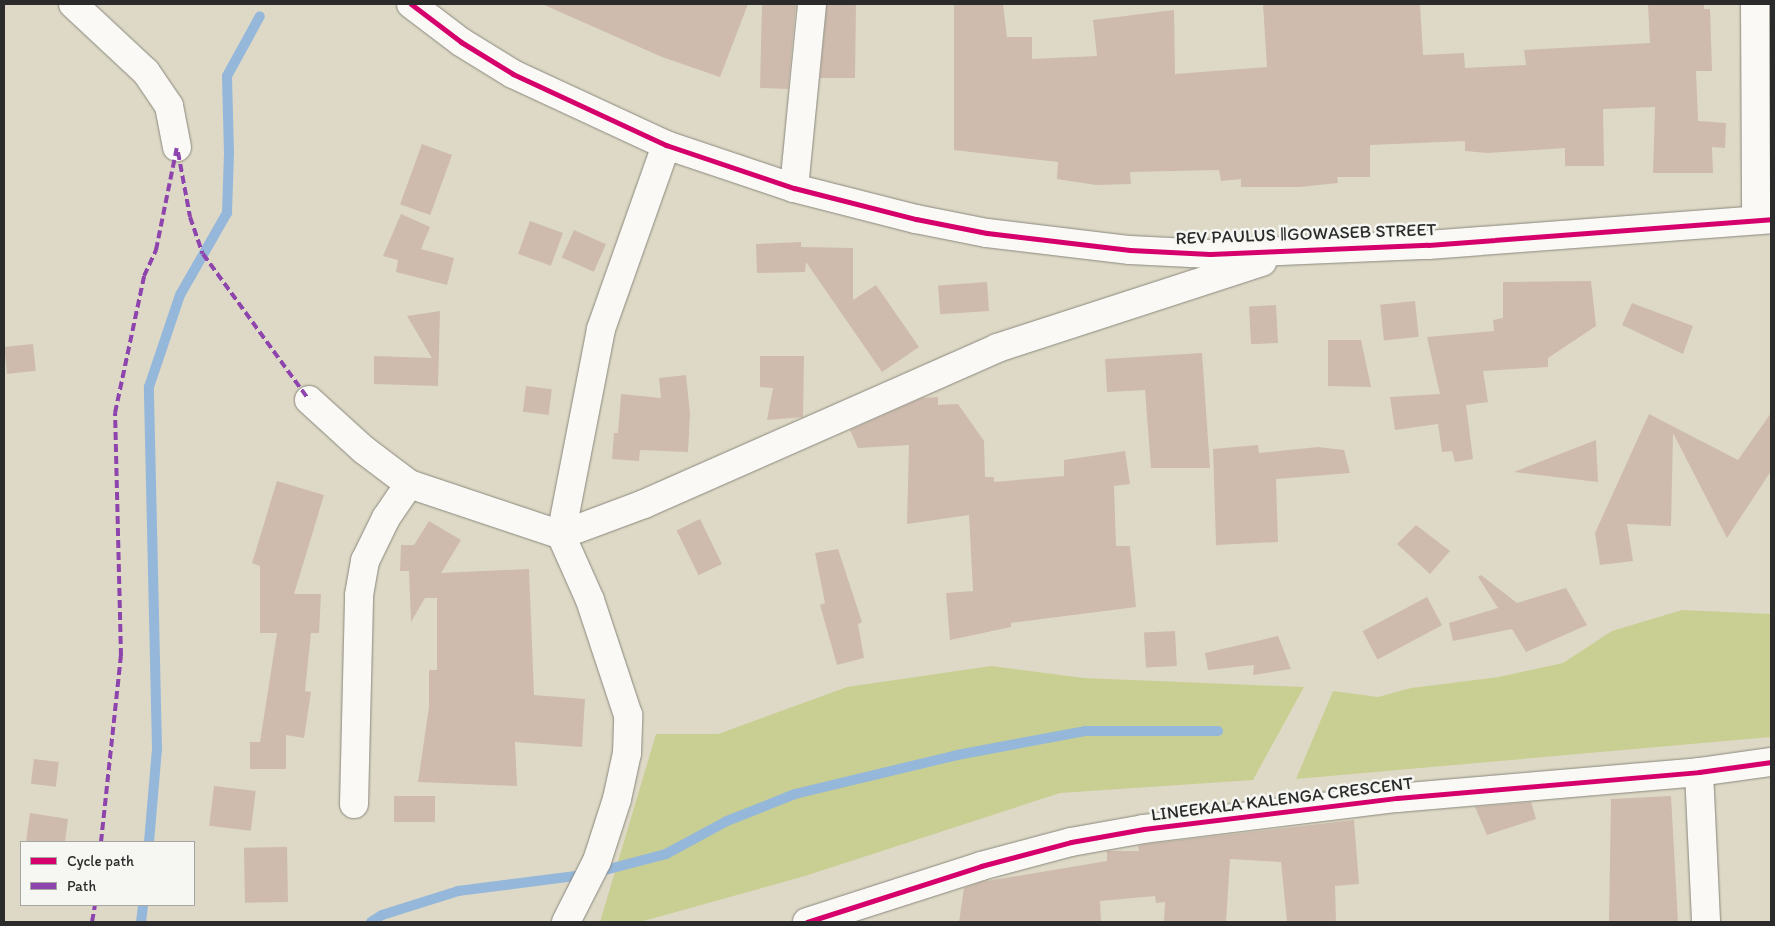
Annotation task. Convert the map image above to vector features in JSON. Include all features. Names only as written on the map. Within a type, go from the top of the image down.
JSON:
[{"type":"street","points":[[73,4],[146,72],[169,106],[177,147]]},
{"type":"street","name":"REV PAULUS ǁGOWASEB STREET","points":[[411,4],[461,42],[513,74],[666,145],[794,188],[916,220],[1047,242],[1210,254],[1297,251],[1764,220]]},
{"type":"street","points":[[794,188],[812,4]]},
{"type":"street","points":[[1755,4],[1764,220]]},
{"type":"street","points":[[566,922],[597,861],[617,799],[627,753],[628,715],[590,600],[561,534],[601,329],[666,145]]},
{"type":"street","points":[[308,400],[364,450],[409,484],[561,534],[644,504],[997,348],[1297,251]]},
{"type":"street","points":[[354,804],[359,595],[365,561],[386,518],[409,484]]},
{"type":"street","name":"LINEEKALA KALENGA CRESCENT","points":[[807,922],[980,866],[1071,842],[1144,829],[1397,798],[1699,772],[1771,762]]},
{"type":"street","points":[[1699,772],[1706,922]]},
{"type":"green space","points":[[1682,610],[1771,614],[1771,737],[1296,779],[1333,691],[1378,697],[1411,688],[1499,677],[1563,663],[1612,631]]},
{"type":"green space","points":[[991,666],[1084,678],[1304,687],[1253,780],[1060,793],[805,876],[640,922],[600,922],[656,734],[718,734],[847,687]]},
{"type":"building","points":[[542,4],[748,4],[720,77],[662,57]]},
{"type":"building","points":[[762,4],[796,4],[788,89],[760,88]]},
{"type":"building","points":[[827,4],[856,4],[855,78],[820,78]]},
{"type":"building","points":[[954,4],[1003,4],[1007,37],[1032,37],[1032,59],[1097,56],[1093,20],[1174,10],[1175,74],[1267,67],[1263,4],[1420,4],[1423,55],[1464,53],[1465,68],[1526,65],[1524,50],[1650,43],[1648,4],[1704,4],[1704,9],[1710,9],[1712,71],[1696,71],[1698,121],[1726,123],[1725,148],[1712,147],[1713,173],[1653,173],[1655,107],[1603,109],[1604,166],[1565,166],[1565,148],[1487,153],[1465,151],[1465,141],[1370,145],[1370,177],[1337,177],[1338,183],[1300,187],[1241,187],[1241,179],[1221,181],[1219,170],[1130,172],[1131,184],[1096,185],[1057,179],[1058,162],[954,150]]},
{"type":"building","points":[[422,144],[452,155],[430,215],[400,204]]},
{"type":"building","points":[[401,214],[430,227],[421,249],[454,258],[447,285],[396,272],[398,260],[383,256]]},
{"type":"building","points":[[530,221],[563,233],[551,266],[518,254]]},
{"type":"building","points":[[574,230],[606,244],[594,272],[562,257]]},
{"type":"building","points":[[801,242],[801,247],[853,248],[853,300],[876,285],[919,347],[882,372],[806,262],[805,272],[757,273],[756,244]]},
{"type":"building","points":[[1591,281],[1596,326],[1548,358],[1548,367],[1483,371],[1488,402],[1466,405],[1473,459],[1455,462],[1452,451],[1442,452],[1438,424],[1395,430],[1390,397],[1440,394],[1427,337],[1494,331],[1493,320],[1503,318],[1503,282]]},
{"type":"building","points":[[987,282],[989,311],[940,314],[938,285]]},
{"type":"building","points":[[1415,301],[1419,337],[1384,340],[1380,305]]},
{"type":"building","points":[[1632,303],[1693,326],[1683,354],[1622,325]]},
{"type":"building","points":[[1276,305],[1278,343],[1251,344],[1249,306]]},
{"type":"building","points":[[440,311],[438,386],[374,384],[374,356],[432,358],[407,316]]},
{"type":"building","points":[[1328,340],[1361,340],[1371,387],[1328,386]]},
{"type":"building","points":[[33,344],[36,371],[7,374],[4,347]]},
{"type":"building","points":[[1202,353],[1210,468],[1151,468],[1145,390],[1107,392],[1105,359]]},
{"type":"building","points":[[760,356],[804,356],[803,417],[767,420],[773,388],[760,387]]},
{"type":"building","points":[[686,375],[690,414],[688,452],[640,450],[639,461],[612,459],[614,433],[618,433],[621,394],[661,398],[659,378]]},
{"type":"building","points":[[526,386],[552,389],[549,415],[523,412]]},
{"type":"building","points":[[938,397],[938,405],[958,404],[984,441],[985,477],[994,477],[994,482],[1064,476],[1064,460],[1125,451],[1130,484],[1114,486],[1116,546],[1130,546],[1136,607],[1011,623],[1011,627],[950,640],[946,593],[973,591],[969,515],[907,524],[909,445],[858,448],[850,430],[922,398]]},
{"type":"building","points":[[1771,413],[1771,471],[1727,538],[1673,433],[1671,526],[1627,524],[1633,561],[1600,565],[1595,533],[1649,414],[1738,460]]},
{"type":"building","points":[[1596,440],[1598,482],[1514,472]]},
{"type":"building","points":[[1258,445],[1259,453],[1318,447],[1344,450],[1350,473],[1276,479],[1278,542],[1216,545],[1213,449]]},
{"type":"building","points":[[277,481],[324,495],[294,594],[321,594],[319,633],[311,633],[305,691],[311,692],[304,738],[286,735],[286,769],[250,769],[250,742],[260,742],[277,633],[260,633],[260,566],[252,563]]},
{"type":"building","points":[[700,519],[722,564],[699,575],[677,530]]},
{"type":"building","points":[[429,521],[461,540],[441,573],[529,569],[534,695],[585,699],[582,747],[515,742],[517,786],[418,782],[429,707],[429,670],[437,670],[437,598],[425,598],[411,622],[409,571],[400,571],[401,545],[414,545]]},
{"type":"building","points":[[1416,525],[1450,551],[1430,574],[1397,544]]},
{"type":"building","points":[[838,549],[862,622],[858,624],[864,658],[837,665],[820,605],[825,603],[815,553]]},
{"type":"building","points":[[1481,575],[1517,603],[1566,588],[1587,625],[1526,652],[1512,629],[1453,641],[1449,623],[1498,608],[1478,577]]},
{"type":"building","points":[[1427,597],[1442,625],[1378,660],[1363,631]]},
{"type":"building","points":[[1175,631],[1177,666],[1146,668],[1144,633]]},
{"type":"building","points":[[1278,636],[1291,669],[1253,675],[1254,665],[1208,670],[1205,653]]},
{"type":"building","points":[[34,759],[59,762],[56,787],[31,784]]},
{"type":"building","points":[[214,786],[256,791],[251,831],[209,826]]},
{"type":"building","points":[[394,796],[435,796],[435,822],[394,822]]},
{"type":"building","points":[[1671,796],[1678,922],[1609,922],[1611,799]]},
{"type":"building","points":[[1531,802],[1536,819],[1487,835],[1475,807]]},
{"type":"building","points":[[30,813],[68,819],[65,841],[26,841]]},
{"type":"building","points":[[1354,820],[1359,884],[1335,886],[1336,922],[1287,922],[1281,862],[1230,859],[1226,922],[1164,922],[1165,902],[1156,903],[1155,896],[1100,901],[1101,922],[959,922],[964,888],[981,882],[1107,861],[1107,851],[1139,851],[1138,846],[1146,844]]},
{"type":"building","points":[[287,847],[288,902],[245,903],[244,848]]},
{"type":"waterway","points":[[149,841],[157,748],[149,387],[180,295],[227,213],[229,153],[227,76],[260,16]]},
{"type":"waterway","points":[[371,922],[382,915],[458,891],[590,874],[666,854],[727,821],[795,794],[957,755],[1085,731],[1218,731]]},
{"type":"waterway","points":[[141,922],[143,906]]},
{"type":"marked path","points":[[101,841],[121,656],[115,413],[144,276],[156,250],[177,147]]},
{"type":"marked path","points":[[178,152],[190,217],[203,254],[309,400]]},
{"type":"marked path","points":[[92,922],[95,906]]},
{"type":"cycle path","points":[[411,4],[461,42],[513,74],[666,145],[794,188],[916,219],[987,233],[1130,250],[1210,254],[1428,245],[1771,219]]},
{"type":"cycle path","points":[[807,922],[981,866],[1071,842],[1144,829],[1397,798],[1699,772],[1771,762]]}]
